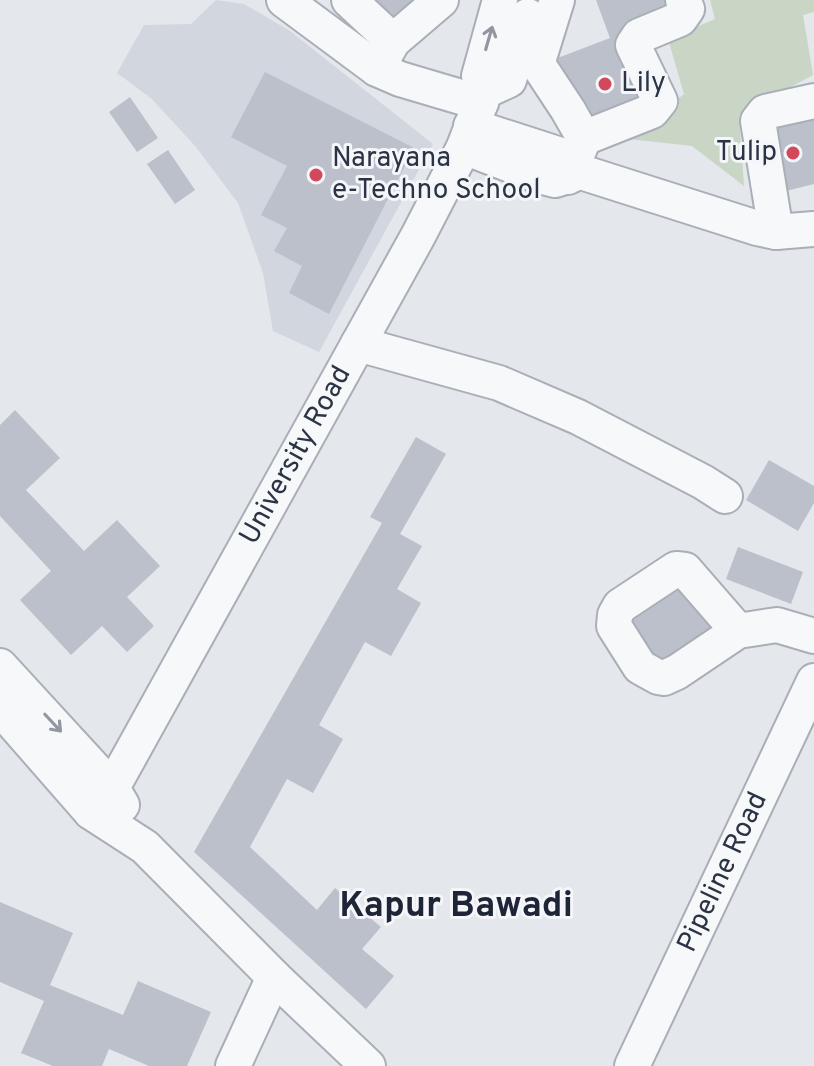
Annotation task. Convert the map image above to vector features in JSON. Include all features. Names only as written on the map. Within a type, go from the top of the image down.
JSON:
[{"type":"street","points":[[284,0],[385,55]]},
{"type":"street","points":[[349,0],[400,79],[475,117],[539,176],[555,180],[652,111],[660,101],[633,45],[639,36],[680,19],[687,9],[683,0]]},
{"type":"street","points":[[385,55],[441,0]]},
{"type":"street","name":"University Road","points":[[475,117],[479,76],[500,0]]},
{"type":"street","name":"University Road","points":[[102,800],[358,344],[475,117],[509,80],[532,0]]},
{"type":"street","points":[[557,0],[539,66],[568,110],[577,163]]},
{"type":"street","points":[[776,232],[758,121],[765,112],[814,101]]},
{"type":"street","points":[[577,163],[776,232],[814,229]]},
{"type":"street","points":[[358,344],[499,383],[578,417],[725,496]]},
{"type":"street","points":[[738,631],[777,625],[814,636]]},
{"type":"street","points":[[0,666],[102,800],[145,847],[368,1066]]},
{"type":"street","name":"Pipeline Road","points":[[632,1066],[814,681]]},
{"type":"street","points":[[0,708],[102,800]]},
{"type":"street","points":[[233,1066],[274,977]]},
{"type":"shaded area","name":"Narayana e-Techno School","points":[[216,0],[244,4],[290,31],[433,144],[319,352],[273,331],[263,273],[238,203],[196,147],[152,99],[117,73],[144,25],[191,24]]},
{"type":"green space","points":[[710,0],[814,0],[814,12],[803,15],[813,75],[739,115],[744,186],[692,146],[629,139],[684,94],[668,39],[715,19]]},
{"type":"building","points":[[376,0],[431,0],[397,27]]},
{"type":"building","name":"Lily","points":[[596,0],[673,0],[678,13],[623,33],[651,108],[587,124],[555,59],[610,38]]},
{"type":"building","points":[[265,72],[414,148],[329,314],[289,293],[302,266],[274,251],[287,228],[261,215],[287,166],[231,137]]},
{"type":"building","points":[[130,97],[158,138],[137,152],[109,112]]},
{"type":"building","name":"Tulip","points":[[814,110],[814,184],[782,192],[766,122]]},
{"type":"building","points":[[168,150],[195,190],[175,204],[147,164]]},
{"type":"building","points":[[15,410],[60,458],[26,490],[84,551],[117,520],[160,566],[127,597],[154,626],[127,652],[102,626],[71,655],[20,600],[51,571],[0,516],[0,425]]},
{"type":"building","points":[[416,437],[446,454],[400,534],[422,546],[397,589],[421,603],[391,656],[365,642],[319,725],[343,739],[313,793],[287,779],[250,847],[317,910],[335,888],[381,927],[362,949],[394,976],[366,1009],[194,852],[382,523],[370,517]]},
{"type":"building","points":[[769,460],[814,486],[814,503],[798,531],[746,500]]},
{"type":"building","points":[[738,547],[803,572],[791,604],[726,579]]},
{"type":"building","points":[[676,578],[717,630],[662,673],[623,623]]},
{"type":"building","points":[[0,902],[73,933],[50,985],[123,1015],[138,981],[211,1012],[187,1066],[149,1066],[109,1049],[102,1066],[53,1066],[21,1053],[44,1001],[0,982]]},
{"type":"place","name":"Lily","points":[[605,84]]},
{"type":"place","name":"Tulip","points":[[793,153]]},
{"type":"place","name":"Narayana e-Techno School","points":[[316,175]]},
{"type":"district","name":"Kapur Bawadi","points":[[456,907]]}]
